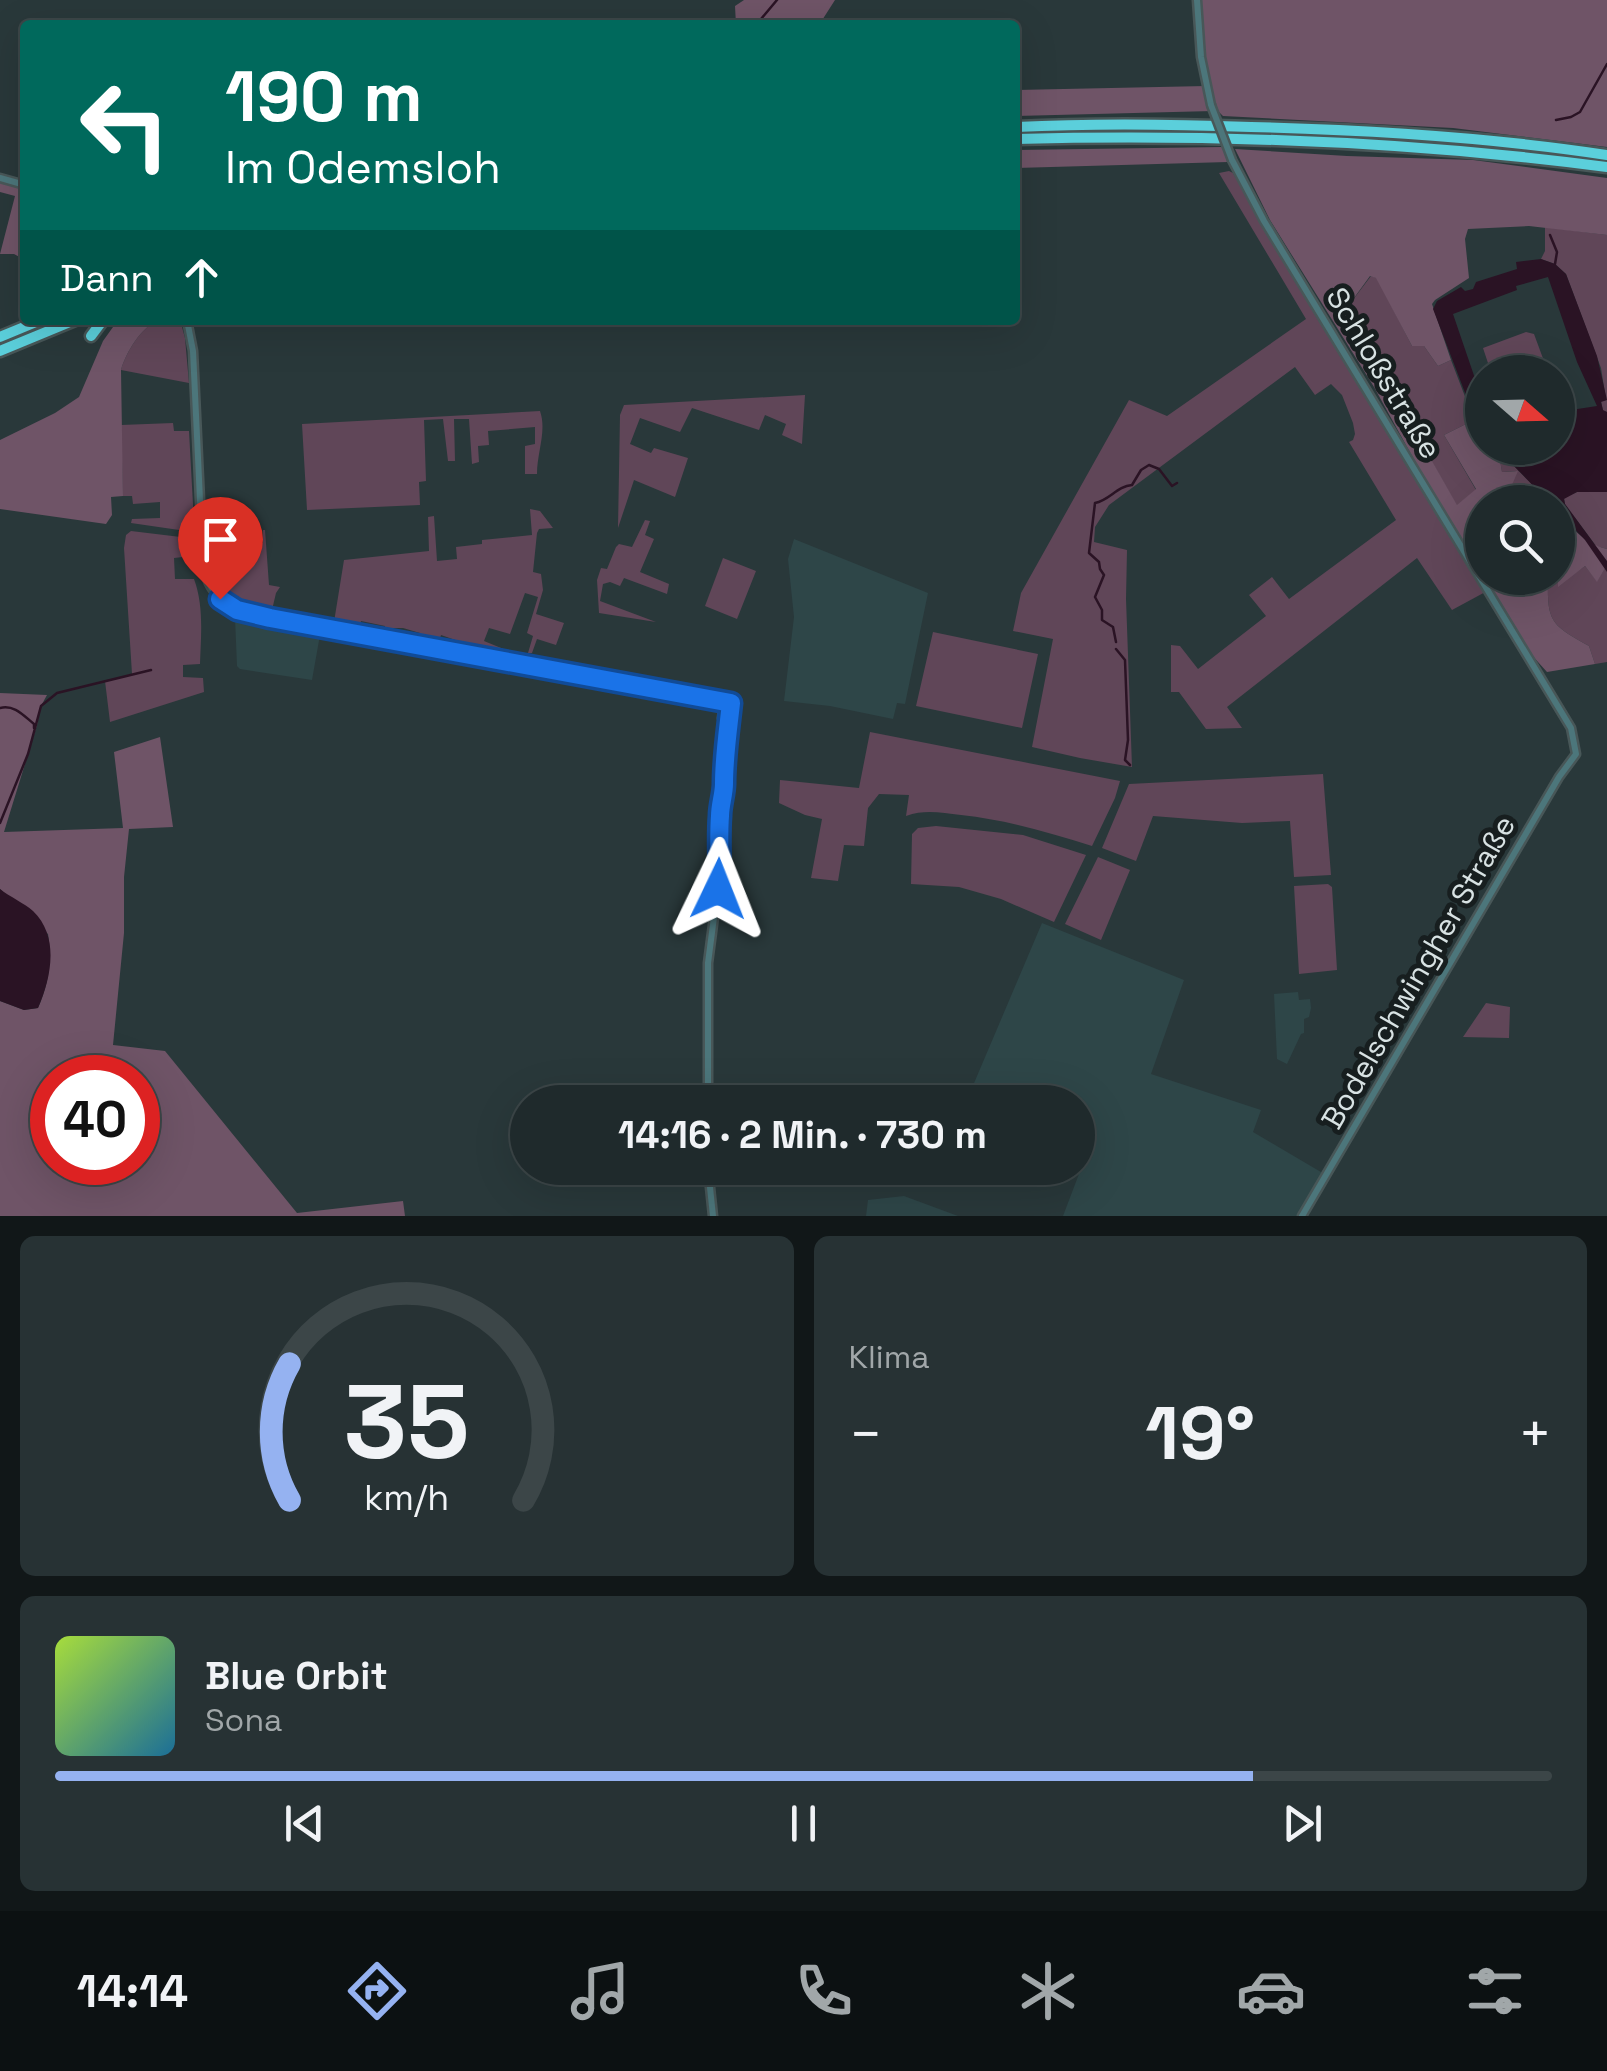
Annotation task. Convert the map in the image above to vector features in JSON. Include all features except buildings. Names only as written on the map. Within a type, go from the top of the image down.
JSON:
[{"type":"highway","points":[[1020,126],[1198,125],[1352,130],[1475,139],[1607,155]]},
{"type":"highway","points":[[1020,139],[1295,140],[1474,152],[1607,167]]},
{"type":"highway","points":[[0,337],[30,325]]},
{"type":"highway","points":[[0,351],[63,325]]},
{"type":"highway","points":[[91,336],[99,325]]},
{"type":"street","name":"Schloßstraße","points":[[1197,0],[1201,57],[1212,105],[1233,163],[1572,728],[1576,754]]},
{"type":"street","points":[[188,325],[193,351],[203,564],[206,579],[232,608],[728,703],[722,718],[726,732],[720,871],[708,964],[708,1085]]},
{"type":"street","name":"Bodelschwingher Straße","points":[[1302,1216],[1576,754]]},
{"type":"street","points":[[709,1185],[712,1216]]},
{"type":"shaded area","points":[[744,0],[835,0],[822,20],[736,20],[735,6]]},
{"type":"shaded area","points":[[1197,0],[1607,0],[1607,147],[1453,128],[1223,116],[1213,106],[1213,111],[1020,116],[1020,90],[1206,86]]},
{"type":"shaded area","points":[[1222,147],[1228,162],[1020,168],[1020,150]]},
{"type":"shaded area","points":[[1235,149],[1473,160],[1607,178],[1607,235],[1529,226],[1468,229],[1465,239],[1469,278],[1432,304],[1451,360],[1438,366],[1424,346],[1412,346],[1376,278],[1370,276],[1346,309],[1457,505],[1465,498],[1465,550],[1374,387],[1270,220]]},
{"type":"shaded area","points":[[1219,173],[1233,173],[1465,551],[1465,595],[1480,595],[1452,610],[1417,558],[1227,707],[1242,728],[1206,729],[1179,692],[1171,692],[1171,645],[1180,646],[1198,669],[1266,616],[1249,595],[1272,577],[1289,599],[1396,520],[1349,442],[1355,434],[1342,395],[1331,384],[1315,395],[1295,367],[1109,505],[1095,527],[1094,542],[1127,550],[1132,767],[1032,747],[1053,639],[1013,631],[1021,593],[1129,400],[1167,416],[1306,319]]},
{"type":"shaded area","points":[[0,178],[20,184],[20,257],[0,254],[15,196],[0,192]]},
{"type":"shaded area","points":[[1545,227],[1607,235],[1607,412],[1603,411],[1601,401],[1606,400],[1601,368],[1566,274],[1541,259]]},
{"type":"shaded area","points":[[1541,259],[1566,274],[1597,356],[1607,400],[1601,402],[1607,412],[1607,492],[1575,493],[1575,485],[1532,485],[1514,466],[1575,465],[1575,409],[1597,406],[1577,362],[1548,277],[1516,286],[1517,290],[1453,314],[1467,355],[1465,393],[1433,309],[1437,301],[1461,287],[1465,291],[1473,289],[1476,282],[1517,269],[1516,262]]},
{"type":"shaded area","points":[[1371,276],[1377,278],[1412,346],[1424,346],[1438,366],[1451,360],[1465,397],[1465,424],[1444,435],[1473,485],[1465,485],[1465,499],[1457,506],[1346,309]]},
{"type":"shaded area","points":[[114,325],[151,325],[135,341],[121,370],[123,496],[111,497],[112,515],[106,524],[0,509],[0,440],[79,397],[103,341]]},
{"type":"shaded area","points":[[151,325],[181,325],[189,383],[121,370],[135,341]]},
{"type":"shaded area","points":[[1526,332],[1534,334],[1542,355],[1485,355],[1483,348]]},
{"type":"shaded area","points":[[805,395],[802,444],[782,435],[786,424],[765,415],[759,430],[692,408],[680,432],[640,418],[630,444],[651,453],[654,448],[688,458],[675,497],[634,480],[618,528],[620,415],[624,405]]},
{"type":"shaded area","points":[[540,411],[542,434],[537,474],[525,474],[525,446],[535,444],[535,427],[488,431],[489,445],[478,446],[479,462],[472,464],[469,419],[454,419],[455,461],[448,461],[443,419],[424,420],[426,481],[419,482],[420,505],[307,510],[302,424]]},
{"type":"shaded area","points":[[173,423],[174,431],[189,431],[194,523],[187,525],[186,531],[131,523],[132,519],[160,518],[160,502],[133,504],[132,496],[123,496],[121,425]]},
{"type":"shaded area","points":[[1465,424],[1465,465],[1501,465],[1502,472],[1518,471],[1512,485],[1474,485],[1444,435]]},
{"type":"shaded area","points":[[1501,465],[1514,465],[1532,485],[1511,485],[1516,471],[1502,472]]},
{"type":"shaded area","points":[[1577,492],[1607,492],[1607,549],[1596,546],[1575,518]]},
{"type":"shaded area","points":[[530,509],[540,511],[553,528],[539,529],[537,533],[533,572],[541,574],[543,590],[536,614],[564,623],[556,645],[537,639],[532,653],[528,653],[533,636],[527,633],[538,597],[525,593],[510,634],[489,628],[484,641],[506,650],[505,654],[461,646],[461,642],[441,635],[439,642],[420,639],[420,633],[403,628],[393,628],[392,633],[384,631],[385,626],[361,621],[360,627],[334,622],[344,560],[429,551],[428,517],[434,516],[437,561],[457,559],[456,547],[532,535]]},
{"type":"shaded area","points":[[1575,518],[1607,561],[1607,572],[1575,530]]},
{"type":"shaded area","points":[[645,520],[650,521],[645,535],[654,539],[640,572],[669,584],[667,594],[624,578],[620,586],[603,584],[600,601],[656,622],[599,613],[597,580],[601,568],[607,569],[619,544],[632,547]]},
{"type":"shaded area","points":[[212,529],[222,585],[236,582],[230,546],[258,550],[265,530],[269,585],[280,587],[272,610],[239,601],[221,588],[212,566]]},
{"type":"shaded area","points":[[1575,530],[1607,549],[1607,565],[1597,582],[1585,566],[1575,574]]},
{"type":"shaded area","points":[[131,531],[189,538],[191,542],[183,557],[174,558],[175,579],[194,579],[197,589],[200,664],[183,665],[183,677],[203,678],[204,692],[110,722],[105,681],[132,674],[124,548],[126,535]]},
{"type":"shaded area","points":[[794,539],[928,593],[905,704],[897,703],[893,719],[784,701],[794,617],[788,559]]},
{"type":"shaded area","points":[[723,558],[756,571],[737,619],[705,606]]},
{"type":"shaded area","points":[[1607,565],[1607,662],[1595,664],[1589,646],[1559,627],[1548,595],[1575,595],[1575,573],[1585,566],[1597,581]]},
{"type":"shaded area","points":[[1492,595],[1548,595],[1554,620],[1566,633],[1589,646],[1595,664],[1547,672],[1520,642]]},
{"type":"shaded area","points":[[235,618],[320,635],[312,680],[240,669]]},
{"type":"shaded area","points":[[933,632],[1038,654],[1022,728],[916,706]]},
{"type":"shaded area","points":[[0,693],[47,695],[4,832],[123,828],[114,752],[160,737],[173,827],[129,829],[113,1045],[165,1051],[297,1213],[403,1201],[405,1216],[0,1216],[0,1001],[24,1010],[38,1008],[47,981],[48,934],[0,889]]},
{"type":"shaded area","points":[[870,732],[1120,781],[1092,846],[978,817],[934,812],[906,816],[909,795],[879,794],[868,808],[864,846],[844,845],[838,881],[811,878],[822,819],[779,803],[780,780],[859,788]]},
{"type":"shaded area","points":[[1323,774],[1331,875],[1294,877],[1290,821],[1242,823],[1153,816],[1136,861],[1102,848],[1129,784]]},
{"type":"shaded area","points":[[936,826],[1023,835],[1086,855],[1054,922],[1001,899],[959,887],[911,884],[912,834],[918,828]]},
{"type":"shaded area","points":[[1098,857],[1130,870],[1101,940],[1065,924]]},
{"type":"shaded area","points":[[1294,886],[1332,887],[1337,970],[1299,974]]},
{"type":"shaded area","points":[[0,889],[33,911],[47,933],[49,971],[38,1008],[24,1010],[0,1001]]},
{"type":"shaded area","points":[[1042,923],[1184,980],[1151,1074],[1261,1110],[1253,1132],[1326,1175],[1302,1216],[1063,1216],[1075,1185],[1095,1185],[1095,1085],[973,1085]]},
{"type":"shaded area","points":[[1298,992],[1299,1000],[1310,999],[1311,1008],[1309,1017],[1304,1019],[1304,1033],[1287,1064],[1277,1059],[1274,994]]},
{"type":"shaded area","points":[[1486,1003],[1510,1007],[1509,1038],[1463,1037]]},
{"type":"shaded area","points":[[904,1196],[958,1216],[866,1216],[868,1200]]},
{"type":"waterway","points":[[760,20],[777,0]]},
{"type":"waterway","points":[[1556,120],[1580,112],[1607,64]]},
{"type":"waterway","points":[[1550,235],[1557,252],[1555,264]]},
{"type":"waterway","points":[[1116,642],[1113,627],[1102,620],[1095,597],[1104,575],[1099,562],[1089,553],[1095,503],[1132,485],[1149,465],[1159,469],[1172,486],[1177,483]]},
{"type":"waterway","points":[[1116,649],[1125,660],[1125,760],[1130,765]]},
{"type":"waterway","points":[[0,823],[28,754],[41,706],[57,693],[151,670]]},
{"type":"waterway","points":[[0,708],[18,711],[34,728]]},
{"type":"route","points":[[220,599],[237,610],[270,618],[731,703],[720,802],[718,889]]}]
